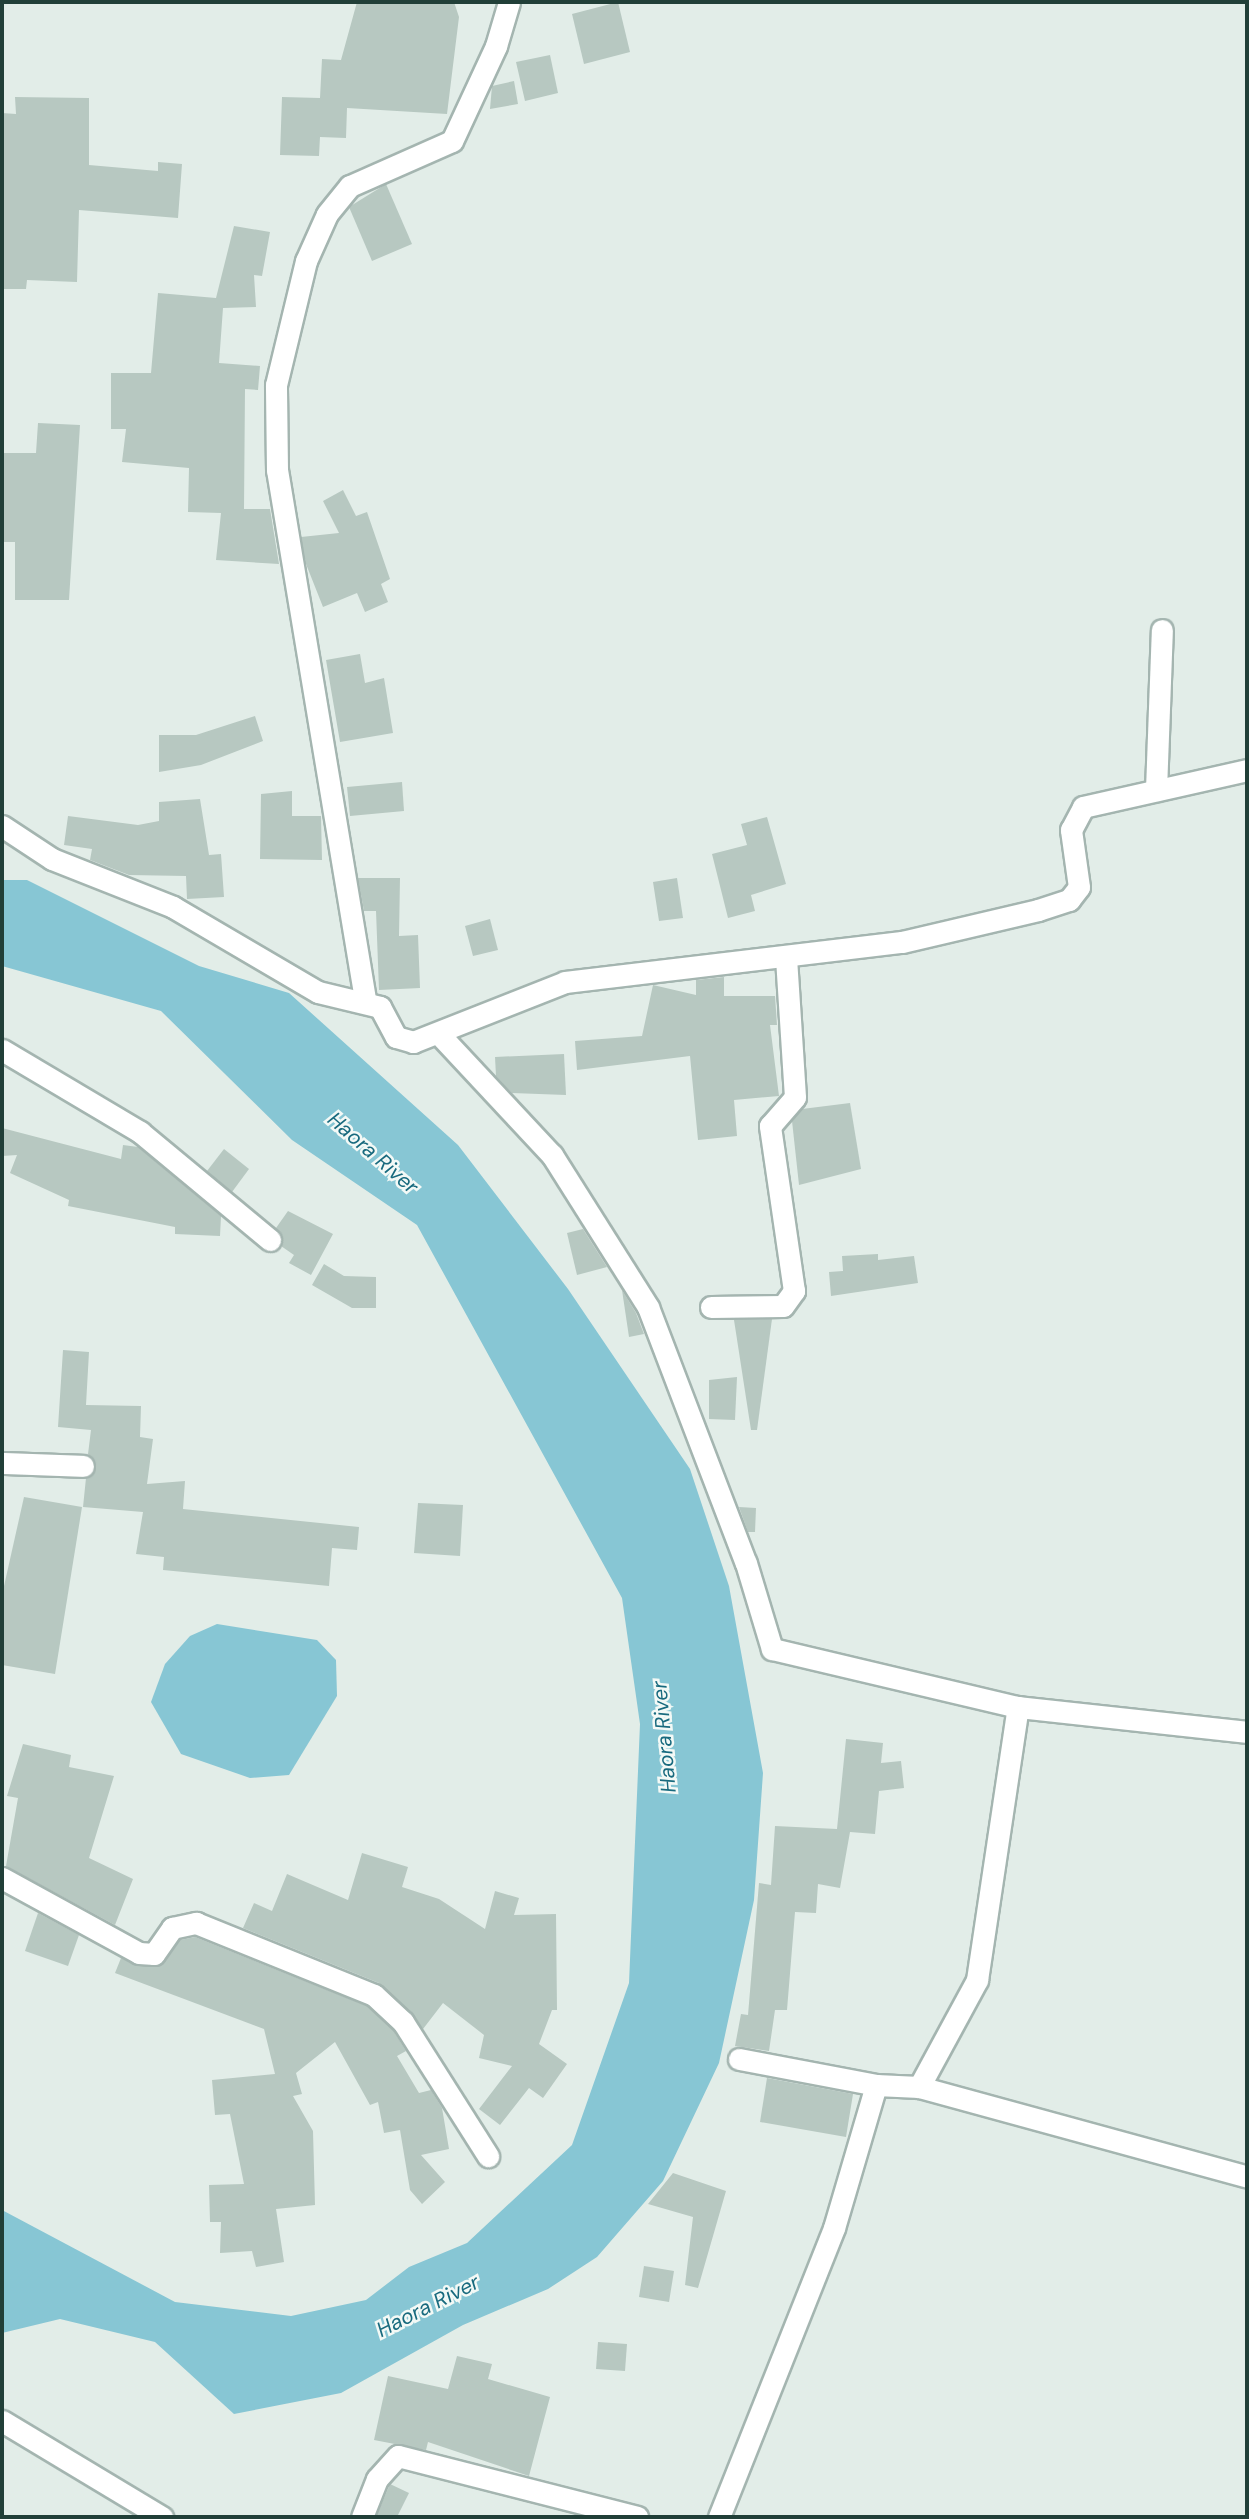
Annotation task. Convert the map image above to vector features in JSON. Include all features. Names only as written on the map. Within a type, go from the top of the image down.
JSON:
[{"type":"street","points":[[365,999],[277,470],[276,385],[306,261],[327,214],[350,186],[452,141],[509,2]]},
{"type":"street","points":[[1156,790],[1162,630]]},
{"type":"street","points":[[2,826],[52,859],[173,907],[317,992],[365,999],[380,1007],[401,1040],[439,1034],[565,982],[957,934],[1069,900],[1080,882],[1071,830],[1075,814],[1092,803],[1247,770]]},
{"type":"street","points":[[711,1307],[783,1306],[794,1291],[770,1126],[795,1097],[786,956]]},
{"type":"street","points":[[439,1034],[552,1155],[648,1307],[746,1563],[772,1649],[1018,1707],[1247,1732]]},
{"type":"street","points":[[2,1050],[140,1132],[270,1240]]},
{"type":"street","points":[[2,1463],[83,1466]]},
{"type":"street","points":[[919,2087],[977,1980],[1018,1707]]},
{"type":"street","points":[[2,1878],[139,1953],[157,1953],[172,1928],[196,1923],[374,1995],[418,2043],[488,2156]]},
{"type":"street","points":[[739,2059],[876,2085],[919,2087],[1247,2177]]},
{"type":"street","points":[[719,2517],[834,2228],[876,2085]]},
{"type":"street","points":[[7,2424],[162,2517]]},
{"type":"street","points":[[362,2517],[389,2463],[412,2456],[637,2517]]},
{"type":"water","name":"Haora River","points":[[2,880],[27,880],[199,966],[289,993],[458,1145],[568,1289],[690,1469],[729,1586],[763,1773],[754,1900],[719,2063],[663,2181],[597,2257],[548,2289],[463,2325],[341,2393],[234,2414],[155,2342],[60,2319],[2,2333],[2,2210],[175,2302],[291,2316],[366,2300],[409,2267],[467,2243],[572,2145],[629,1983],[640,1724],[622,1598],[417,1225],[292,1140],[161,1011],[2,966]]},
{"type":"water","points":[[217,1624],[317,1640],[336,1660],[337,1696],[289,1775],[250,1778],[181,1754],[151,1702],[165,1664],[190,1636]]},
{"type":"building","points":[[357,2],[454,2],[459,17],[447,114],[347,108],[346,138],[320,137],[319,156],[280,155],[282,97],[320,98],[322,59],[341,60]]},
{"type":"building","points":[[618,2],[630,52],[584,64],[572,14]]},
{"type":"building","points":[[550,55],[558,93],[525,101],[516,62]]},
{"type":"building","points":[[514,81],[518,104],[490,109],[492,86]]},
{"type":"building","points":[[15,97],[89,98],[89,165],[158,171],[158,162],[182,164],[178,218],[79,210],[77,282],[27,280],[26,289],[4,289],[2,113],[16,114]]},
{"type":"building","points":[[386,184],[412,244],[372,261],[349,207]]},
{"type":"building","points":[[234,226],[270,232],[262,276],[254,275],[256,307],[223,308],[219,363],[260,366],[258,390],[245,389],[244,509],[270,509],[279,564],[216,560],[221,513],[188,512],[189,468],[122,462],[126,429],[111,429],[111,373],[151,373],[158,293],[216,298]]},
{"type":"building","points":[[38,423],[80,425],[69,600],[15,600],[15,542],[2,542],[2,453],[36,453]]},
{"type":"building","points":[[343,490],[356,516],[367,512],[390,579],[381,584],[388,602],[365,612],[357,593],[323,607],[306,564],[301,537],[339,533],[323,501]]},
{"type":"building","points":[[360,654],[365,683],[384,678],[393,733],[340,742],[326,660]]},
{"type":"building","points":[[255,716],[263,741],[201,765],[159,772],[159,735],[196,735]]},
{"type":"building","points":[[402,782],[404,811],[350,816],[347,787]]},
{"type":"building","points":[[292,791],[292,816],[321,816],[322,860],[260,859],[261,794]]},
{"type":"building","points":[[200,799],[209,855],[221,854],[224,897],[187,899],[186,876],[129,875],[90,860],[92,849],[64,845],[68,816],[138,825],[159,821],[159,802]]},
{"type":"building","points":[[767,817],[786,884],[751,895],[755,911],[728,918],[712,854],[747,845],[741,824]]},
{"type":"building","points":[[358,878],[400,878],[399,936],[418,935],[420,988],[379,990],[376,911],[364,911]]},
{"type":"building","points":[[677,878],[683,918],[659,921],[653,882]]},
{"type":"building","points":[[490,919],[498,950],[473,956],[465,926]]},
{"type":"building","points":[[724,977],[724,996],[775,996],[777,1025],[770,1025],[779,1096],[734,1100],[737,1136],[698,1140],[690,1056],[577,1070],[575,1041],[642,1036],[653,985],[696,995],[696,980]]},
{"type":"building","points":[[564,1054],[566,1095],[512,1093],[496,1076],[495,1057]]},
{"type":"building","points":[[850,1103],[861,1169],[799,1185],[792,1121],[802,1109]]},
{"type":"building","points":[[2,1128],[121,1159],[123,1145],[138,1147],[221,1216],[220,1236],[175,1234],[175,1227],[68,1206],[69,1200],[10,1173],[17,1155],[2,1156]]},
{"type":"building","points":[[224,1149],[249,1169],[232,1192],[207,1171]]},
{"type":"building","points":[[288,1211],[333,1234],[311,1275],[289,1263],[294,1255],[281,1246],[276,1228]]},
{"type":"building","points":[[583,1229],[607,1267],[577,1275],[567,1233]]},
{"type":"building","points":[[878,1254],[878,1260],[914,1256],[918,1283],[831,1296],[829,1272],[843,1271],[842,1256]]},
{"type":"building","points":[[324,1264],[344,1276],[376,1277],[376,1308],[352,1308],[312,1285]]},
{"type":"building","points":[[622,1290],[636,1313],[644,1334],[629,1337]]},
{"type":"building","points":[[772,1319],[757,1430],[751,1430],[734,1320]]},
{"type":"building","points":[[63,1350],[89,1352],[86,1405],[141,1406],[140,1437],[153,1439],[147,1484],[185,1481],[183,1509],[359,1527],[357,1550],[332,1548],[329,1586],[163,1570],[164,1557],[136,1554],[143,1512],[83,1507],[86,1478],[96,1466],[88,1454],[91,1430],[58,1427]]},
{"type":"building","points":[[737,1377],[735,1420],[709,1419],[709,1380]]},
{"type":"building","points":[[24,1497],[82,1507],[55,1674],[2,1665],[2,1595]]},
{"type":"building","points":[[418,1503],[463,1505],[460,1556],[414,1553]]},
{"type":"building","points":[[739,1507],[756,1508],[755,1532],[748,1532]]},
{"type":"building","points":[[846,1739],[883,1743],[881,1763],[901,1761],[904,1788],[879,1791],[875,1834],[850,1832],[840,1888],[818,1884],[816,1913],[795,1912],[787,2010],[775,2010],[769,2051],[735,2046],[741,2014],[748,2015],[759,1883],[771,1885],[775,1826],[837,1829]]},
{"type":"building","points":[[23,1744],[71,1755],[69,1767],[114,1776],[89,1858],[133,1879],[115,1925],[6,1866],[18,1798],[7,1796]]},
{"type":"building","points":[[362,1853],[408,1867],[402,1887],[439,1899],[485,1929],[495,1891],[519,1898],[514,1915],[556,1914],[557,2010],[552,2010],[539,2044],[567,2064],[543,2098],[529,2088],[500,2125],[479,2109],[512,2066],[479,2058],[484,2035],[443,2003],[423,2029],[379,1983],[243,1928],[254,1903],[272,1911],[287,1874],[348,1900]]},
{"type":"building","points":[[38,1913],[79,1935],[68,1966],[25,1951]]},
{"type":"building","points":[[195,1937],[367,2006],[393,2030],[406,2051],[397,2056],[419,2093],[431,2090],[442,2108],[449,2149],[421,2155],[445,2182],[422,2204],[410,2190],[400,2130],[384,2133],[378,2102],[370,2105],[335,2042],[296,2073],[302,2094],[293,2096],[313,2131],[315,2205],[276,2209],[284,2262],[256,2267],[252,2251],[220,2253],[221,2222],[210,2222],[209,2185],[244,2184],[230,2114],[215,2115],[212,2080],[275,2074],[264,2029],[115,1973],[121,1958],[159,1966],[180,1940]]},
{"type":"building","points":[[767,2078],[853,2094],[846,2137],[760,2122]]},
{"type":"building","points":[[673,2173],[726,2191],[698,2288],[685,2285],[693,2217],[648,2204]]},
{"type":"building","points":[[644,2266],[674,2271],[669,2302],[639,2297]]},
{"type":"building","points":[[598,2342],[627,2344],[625,2371],[596,2369]]},
{"type":"building","points":[[457,2356],[492,2364],[488,2379],[550,2397],[529,2476],[428,2442],[426,2450],[374,2440],[388,2376],[448,2389]]},
{"type":"building","points":[[390,2484],[409,2493],[397,2517],[376,2517]]}]
